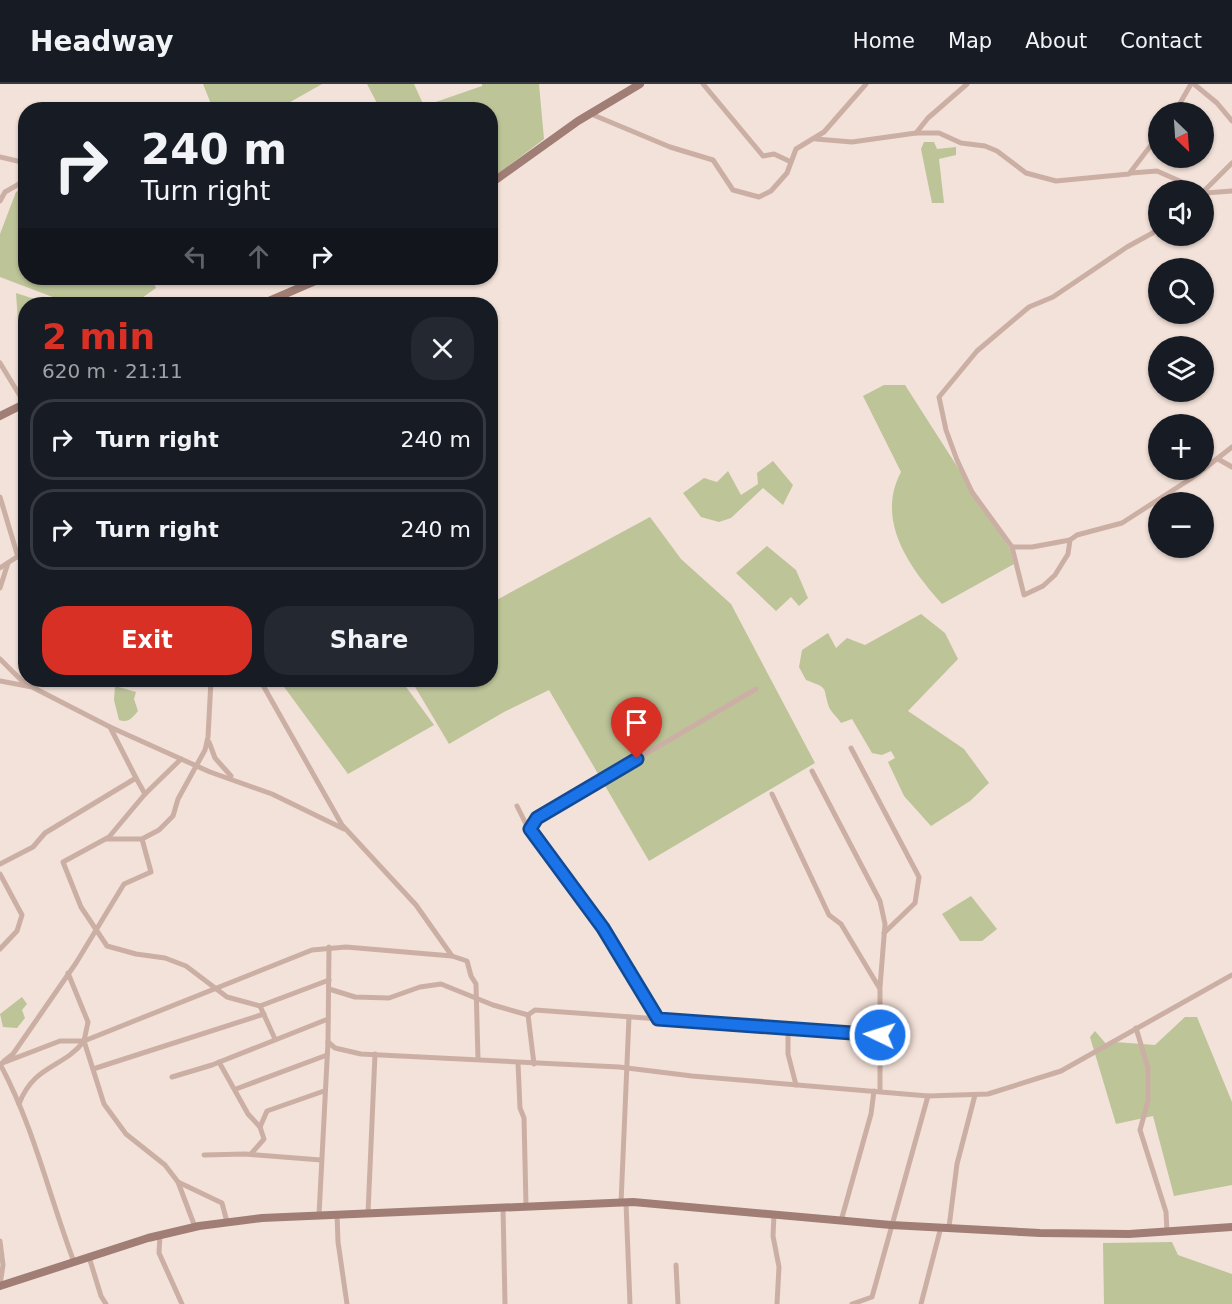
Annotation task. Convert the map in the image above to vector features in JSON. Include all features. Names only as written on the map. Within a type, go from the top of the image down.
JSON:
[{"type":"street","points":[[498,178],[591,114],[640,84]]},
{"type":"street","points":[[703,84],[763,156],[774,154],[789,160]]},
{"type":"street","points":[[591,114],[670,147],[713,160],[733,190],[739,194],[759,197],[766,194],[788,172],[789,160],[796,149],[824,132],[866,84]]},
{"type":"street","points":[[916,133],[928,118],[967,84]]},
{"type":"street","points":[[1181,102],[1192,84],[1217,103],[1232,121]]},
{"type":"street","points":[[814,139],[852,142],[916,133],[939,133],[961,143],[985,146],[997,151],[1026,173],[1056,181],[1157,171],[1177,180]]},
{"type":"street","points":[[1129,174],[1148,149]]},
{"type":"street","points":[[0,158],[18,161]]},
{"type":"street","points":[[1214,181],[1232,163]]},
{"type":"street","points":[[0,201],[5,192],[18,185]]},
{"type":"street","points":[[1214,192],[1232,191]]},
{"type":"street","points":[[1070,540],[1068,554],[1055,575],[1043,586],[1024,595],[1012,547],[972,492],[946,430],[939,397],[977,351],[1029,307],[1053,297],[1127,247],[1148,236]]},
{"type":"street","points":[[278,297],[306,285]]},
{"type":"street","points":[[0,363],[18,392]]},
{"type":"street","points":[[0,416],[18,406]]},
{"type":"street","points":[[1012,547],[1032,547],[1070,540],[1081,532],[1122,523],[1218,459],[1232,447]]},
{"type":"street","points":[[1218,459],[1232,468]]},
{"type":"street","points":[[0,497],[18,557],[0,568]]},
{"type":"street","points":[[0,588],[8,563]]},
{"type":"street","points":[[0,659],[18,676]]},
{"type":"street","points":[[0,681],[18,684]]},
{"type":"street","points":[[31,687],[110,727],[181,759],[288,801],[346,830]]},
{"type":"street","points":[[107,839],[142,838],[159,830],[173,816],[178,799],[198,766],[208,737],[211,687]]},
{"type":"street","points":[[264,687],[326,800],[346,830],[416,905],[452,956]]},
{"type":"street","points":[[530,829],[537,818],[756,689]]},
{"type":"street","points":[[110,727],[145,794]]},
{"type":"street","points":[[208,737],[215,758],[232,778]]},
{"type":"street","points":[[851,747],[919,877],[915,903],[884,933]]},
{"type":"street","points":[[181,759],[145,794],[107,839],[63,862],[81,907],[107,946],[186,966],[214,990],[227,997],[260,1006],[329,980]]},
{"type":"street","points":[[812,771],[880,901],[884,933],[877,1091],[841,1221]]},
{"type":"street","points":[[0,864],[27,851],[45,833],[136,778]]},
{"type":"street","points":[[772,794],[829,915],[842,924],[880,989]]},
{"type":"street","points":[[517,806],[530,829],[603,928],[658,1019]]},
{"type":"street","points":[[0,1064],[13,1054],[125,883],[151,872],[142,838]]},
{"type":"street","points":[[0,874],[22,915],[17,931],[0,949]]},
{"type":"street","points":[[319,1215],[328,1042],[329,948]]},
{"type":"street","points":[[0,1064],[60,1041],[84,1041],[312,950],[329,948],[388,949],[452,956],[467,961],[476,984],[478,1059]]},
{"type":"street","points":[[19,1104],[26,1086],[50,1066],[78,1049],[84,1041],[88,1022],[68,973]]},
{"type":"street","points":[[328,1042],[342,1050],[375,1054],[625,1068],[927,1096],[975,1095],[988,1094],[1061,1071],[1232,975]]},
{"type":"street","points":[[329,989],[355,997],[389,998],[420,987],[441,984],[528,1015]]},
{"type":"street","points":[[260,1006],[275,1039]]},
{"type":"street","points":[[528,1015],[535,1010],[880,1035]]},
{"type":"street","points":[[93,1069],[264,1014]]},
{"type":"street","points":[[528,1015],[534,1064]]},
{"type":"street","points":[[629,1017],[625,1068],[623,1203],[630,1304]]},
{"type":"street","points":[[172,1077],[219,1062],[328,1019]]},
{"type":"street","points":[[1136,1028],[1148,1068],[1148,1101],[1140,1130],[1166,1212],[1167,1232]]},
{"type":"street","points":[[788,1029],[788,1054],[796,1085]]},
{"type":"street","points":[[84,1041],[104,1104],[126,1134],[165,1165],[178,1182],[195,1227]]},
{"type":"street","points":[[368,1213],[375,1054]]},
{"type":"street","points":[[236,1089],[327,1055]]},
{"type":"street","points":[[219,1062],[248,1114],[260,1126],[264,1139],[250,1154]]},
{"type":"street","points":[[518,1063],[520,1108],[524,1118],[526,1206]]},
{"type":"street","points":[[0,1064],[42,1159],[59,1224],[74,1262]]},
{"type":"street","points":[[260,1126],[267,1111],[324,1091]]},
{"type":"street","points":[[921,1304],[945,1227],[957,1164],[975,1095]]},
{"type":"street","points":[[852,1304],[872,1297],[927,1096]]},
{"type":"street","points":[[204,1155],[250,1154],[321,1160]]},
{"type":"street","points":[[178,1182],[222,1203],[227,1222]]},
{"type":"street","points":[[0,1241],[3,1265],[0,1286],[160,1235],[195,1227],[227,1222],[337,1214],[623,1203],[891,1225],[1040,1233],[1167,1232],[1232,1227]]},
{"type":"street","points":[[503,1207],[505,1304]]},
{"type":"street","points":[[337,1214],[338,1242],[347,1304]]},
{"type":"street","points":[[774,1215],[773,1236],[779,1267],[777,1304]]},
{"type":"street","points":[[160,1235],[159,1253],[182,1304]]},
{"type":"street","points":[[89,1257],[100,1296],[106,1304]]},
{"type":"street","points":[[676,1265],[678,1304]]},
{"type":"green space","points":[[203,84],[322,84],[290,102],[210,102]]},
{"type":"green space","points":[[367,84],[414,84],[422,102],[376,102]]},
{"type":"green space","points":[[482,84],[539,84],[544,139],[498,174],[498,102],[436,102],[482,86]]},
{"type":"green space","points":[[924,142],[934,142],[937,149],[956,147],[956,155],[939,159],[944,203],[932,203],[921,149]]},
{"type":"green space","points":[[18,191],[18,284],[0,277],[0,234]]},
{"type":"green space","points":[[21,285],[154,285],[156,288],[143,297],[53,297]]},
{"type":"green space","points":[[16,293],[28,297],[18,297],[18,322]]},
{"type":"green space","points":[[884,385],[905,385],[1010,549],[1014,564],[942,604],[908,559],[894,526],[892,508],[894,490],[901,472],[863,396]]},
{"type":"green space","points":[[773,461],[793,485],[783,505],[763,488],[731,518],[719,522],[701,517],[683,493],[704,478],[717,482],[728,471],[741,495],[758,484],[757,473]]},
{"type":"green space","points":[[650,517],[681,559],[731,604],[815,763],[649,861],[549,690],[504,712],[449,744],[415,687],[498,687],[498,599]]},
{"type":"green space","points":[[767,546],[796,570],[808,598],[799,606],[791,597],[776,611],[736,573]]},
{"type":"green space","points":[[921,614],[945,633],[958,659],[908,711],[964,749],[989,783],[970,801],[931,826],[904,796],[888,762],[895,758],[891,751],[882,755],[872,753],[852,719],[841,723],[829,707],[824,689],[806,680],[799,667],[802,650],[828,633],[836,648],[847,638],[865,645]]},
{"type":"green space","points":[[115,687],[136,692],[134,699],[138,711],[128,720],[119,720],[114,700]]},
{"type":"green space","points":[[284,687],[406,687],[434,725],[348,774]]},
{"type":"green space","points":[[971,896],[997,929],[982,941],[960,941],[942,914]]},
{"type":"green space","points":[[22,997],[27,1004],[22,1010],[25,1018],[17,1028],[3,1027],[0,1014]]},
{"type":"green space","points":[[1185,1017],[1197,1017],[1232,1102],[1232,1185],[1174,1196],[1153,1116],[1116,1124],[1090,1037],[1095,1031],[1107,1045],[1115,1042],[1155,1045]]},
{"type":"green space","points":[[1172,1242],[1178,1255],[1232,1274],[1232,1304],[1104,1304],[1103,1243]]},
{"type":"route","points":[[637,759],[537,818],[530,829],[603,928],[658,1019],[880,1035]]}]
